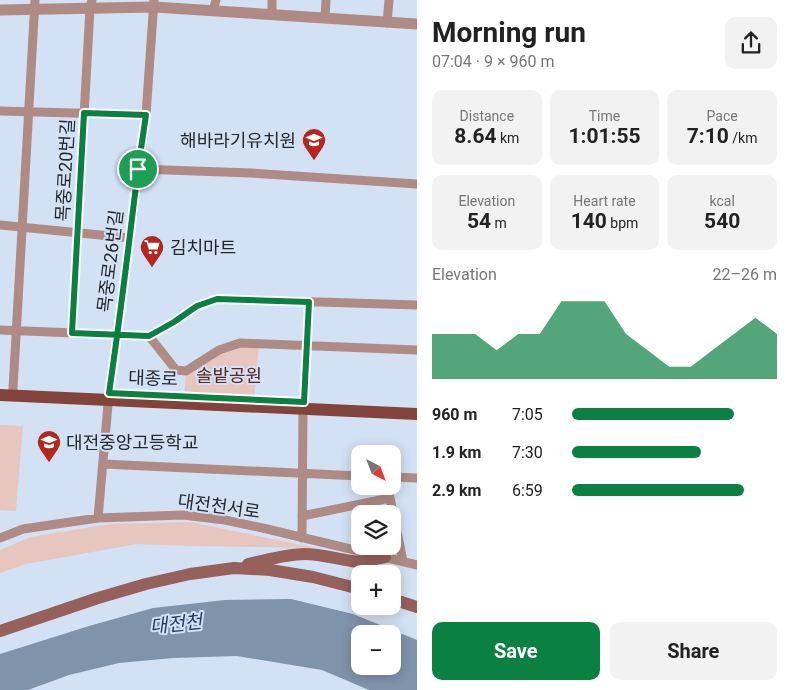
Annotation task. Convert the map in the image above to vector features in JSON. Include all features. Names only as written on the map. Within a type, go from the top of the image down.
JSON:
[{"type":"main road","name":"대종로","points":[[6,389],[109,397]]},
{"type":"main road","name":"대종로","points":[[0,395],[417,407]]},
{"type":"main road","name":"대종로","points":[[303,405],[417,414]]},
{"type":"main road","points":[[0,631],[98,598],[190,574],[234,568],[284,556],[305,554],[329,556],[352,561],[386,557]]},
{"type":"main road","points":[[234,568],[279,571],[351,586]]},
{"type":"main road","points":[[401,602],[417,607]]},
{"type":"street","points":[[272,0],[272,15]]},
{"type":"street","points":[[325,18],[326,0]]},
{"type":"street","points":[[387,22],[388,0]]},
{"type":"street","name":"목중로20번길","points":[[72,333],[91,4]]},
{"type":"street","points":[[0,10],[34,5],[154,4],[214,6],[272,15],[417,24]]},
{"type":"street","name":"목중로26번길","points":[[98,518],[109,397],[146,115],[154,4]]},
{"type":"street","points":[[6,389],[16,331],[34,5]]},
{"type":"street","points":[[0,110],[146,115]]},
{"type":"street","points":[[138,169],[251,173],[417,184]]},
{"type":"street","points":[[0,225],[130,238]]},
{"type":"street","points":[[0,330],[149,336],[197,306],[217,299],[417,305]]},
{"type":"street","points":[[302,538],[303,405],[309,302]]},
{"type":"street","points":[[149,336],[176,370],[186,371],[219,350],[240,343],[417,350]]},
{"type":"street","points":[[103,464],[351,476]]},
{"type":"street","points":[[401,477],[417,478]]},
{"type":"street","points":[[390,495],[403,561]]},
{"type":"street","points":[[302,516],[390,498]]},
{"type":"street","name":"대전천서로","points":[[0,538],[23,528],[98,518],[183,515],[225,520],[417,565]]},
{"type":"green space","name":"솔밭공원","points":[[259,344],[254,403],[184,400],[186,371],[219,350]]},
{"type":"green space","points":[[0,425],[23,426],[16,511],[0,510]]},
{"type":"green space","points":[[190,522],[316,548],[137,544],[26,564],[0,573],[0,550],[31,537],[109,524]]},
{"type":"water","name":"대전천","points":[[291,599],[351,614],[380,625],[351,625],[351,675],[401,675],[401,634],[417,640],[417,690],[369,690],[322,670],[237,656],[173,658],[119,663],[69,675],[28,690],[0,690],[0,654],[153,608],[225,600]]},
{"type":"place","name":"해바라기유치원","points":[[314,161]]},
{"type":"place","name":"김치마트","points":[[152,268]]},
{"type":"place","name":"대전중앙고등학교","points":[[49,463]]},
{"type":"route","points":[[138,169],[130,238],[117,335],[109,393],[304,402],[309,302],[217,299],[197,306],[149,336],[117,335],[72,333],[84,113],[146,115],[138,169]]}]
